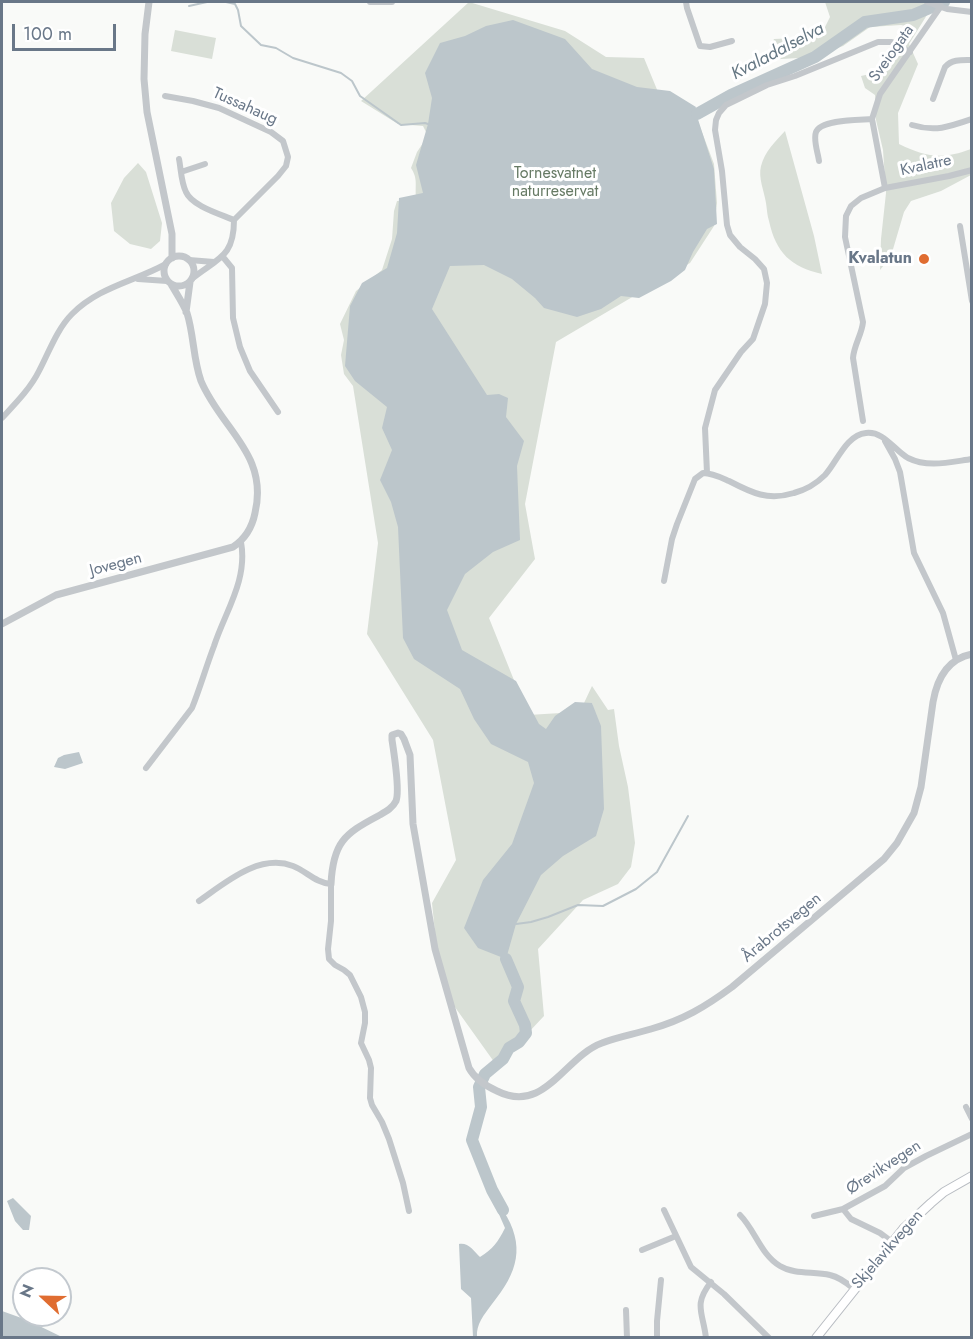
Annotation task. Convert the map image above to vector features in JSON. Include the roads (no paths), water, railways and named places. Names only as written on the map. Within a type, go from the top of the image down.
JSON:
[{"type":"main road","name":"Skjelavikvegen","points":[[816,1338],[892,1242],[944,1192],[972,1176]]},
{"type":"street","points":[[149,2],[144,55],[147,112],[171,234],[172,258]]},
{"type":"street","points":[[370,2],[392,2]]},
{"type":"street","points":[[677,2],[687,2],[700,46],[710,48],[732,41]]},
{"type":"street","points":[[927,2],[962,12],[972,12]]},
{"type":"street","name":"Sveiogata","points":[[872,119],[880,94],[941,6]]},
{"type":"street","points":[[707,473],[705,428],[708,414],[716,390],[741,352],[753,339],[759,326],[765,304],[767,283],[764,269],[740,247],[730,235],[727,225],[723,171],[715,130],[719,113],[726,105],[767,85],[878,42],[892,42],[910,52]]},
{"type":"street","points":[[933,99],[948,64],[957,60],[972,60]]},
{"type":"street","name":"Tussahaug","points":[[165,96],[193,100],[219,108],[271,132],[283,141],[288,157],[286,166],[234,220]]},
{"type":"street","points":[[819,161],[815,137],[820,125],[872,119],[885,188],[861,198],[851,206],[846,216],[845,228],[863,322],[853,358],[863,421]]},
{"type":"street","name":"Kvalatre","points":[[912,125],[927,129],[941,128],[972,119]]},
{"type":"street","points":[[135,279],[181,286],[223,257],[233,238],[234,220],[197,204],[186,194],[179,159]]},
{"type":"street","points":[[182,172],[205,164]]},
{"type":"street","name":"Kvalatre","points":[[885,188],[972,170]]},
{"type":"street","points":[[960,226],[972,301]]},
{"type":"street","points":[[171,234],[181,256],[189,260],[214,262]]},
{"type":"street","points":[[2,418],[26,391],[71,315],[91,298],[112,286],[135,279],[166,264],[172,258],[181,256]]},
{"type":"street","points":[[223,257],[232,268],[232,318],[240,348],[250,371],[278,412]]},
{"type":"street","points":[[186,312],[194,268],[189,260]]},
{"type":"street","points":[[146,768],[192,708],[214,645],[236,594],[242,564],[241,542],[250,529],[258,494],[254,468],[245,448],[212,401],[201,379],[186,312],[164,273],[166,264]]},
{"type":"street","points":[[664,580],[677,524],[695,479],[703,473],[724,479],[753,493],[770,497],[789,495],[805,489],[824,477],[848,444],[859,435],[872,433],[883,438],[909,459],[922,463],[972,459]]},
{"type":"street","points":[[883,438],[900,472],[914,553],[943,613],[956,660],[972,654]]},
{"type":"street","name":"Jovegen","points":[[2,624],[56,595],[224,551],[241,542]]},
{"type":"street","name":"Årabrotsvegen","points":[[331,884],[336,851],[346,837],[358,826],[387,811],[396,801],[392,735],[401,734],[410,755],[412,824],[435,949],[467,1062],[475,1077],[501,1093],[519,1097],[536,1093],[555,1081],[580,1057],[600,1043],[650,1030],[693,1013],[711,1002],[732,987],[884,859],[914,813],[921,787],[935,691],[946,668],[956,660]]},
{"type":"street","points":[[199,901],[229,880],[253,867],[270,862],[294,866],[324,883],[331,884],[329,959],[350,975],[361,997],[365,1012],[361,1043],[371,1068],[370,1098],[389,1139],[409,1211]]},
{"type":"street","points":[[966,1107],[972,1119]]},
{"type":"street","name":"Ørevikvegen","points":[[814,1216],[843,1209],[885,1186],[904,1168],[972,1134]]},
{"type":"street","name":"Ørevikvegen","points":[[843,1209],[851,1219],[867,1225],[892,1242]]},
{"type":"street","points":[[664,1210],[691,1267],[711,1282],[769,1338]]},
{"type":"street","points":[[740,1215],[747,1222],[753,1235],[779,1266],[791,1270],[830,1275],[854,1289]]},
{"type":"street","points":[[642,1250],[676,1236]]},
{"type":"street","points":[[657,1338],[661,1280]]},
{"type":"street","points":[[706,1338],[699,1305],[711,1282]]},
{"type":"street","points":[[626,1310],[627,1338]]},
{"type":"waterway","points":[[189,6],[207,2]]},
{"type":"waterway","points":[[226,2],[235,4],[241,26],[261,45],[276,48],[293,58],[341,73],[352,81],[360,96],[401,125],[428,124]]},
{"type":"waterway","name":"Kvaladalselva","points":[[697,114],[731,95],[815,57],[865,22],[913,15],[944,2]]},
{"type":"waterway","points":[[516,924],[548,917],[578,905],[603,906],[636,889],[657,872],[688,816]]},
{"type":"waterway","points":[[503,1210],[492,1190],[472,1140],[481,1107],[479,1087],[485,1074],[503,1059],[509,1048],[519,1042],[526,1033],[525,1025],[514,1001],[518,987],[506,959]]},
{"type":"place","name":"Kvalatun","points":[[924,259]]},
{"type":"park label","name":"Tornesvatnet naturreservat","points":[[555,183]]}]
